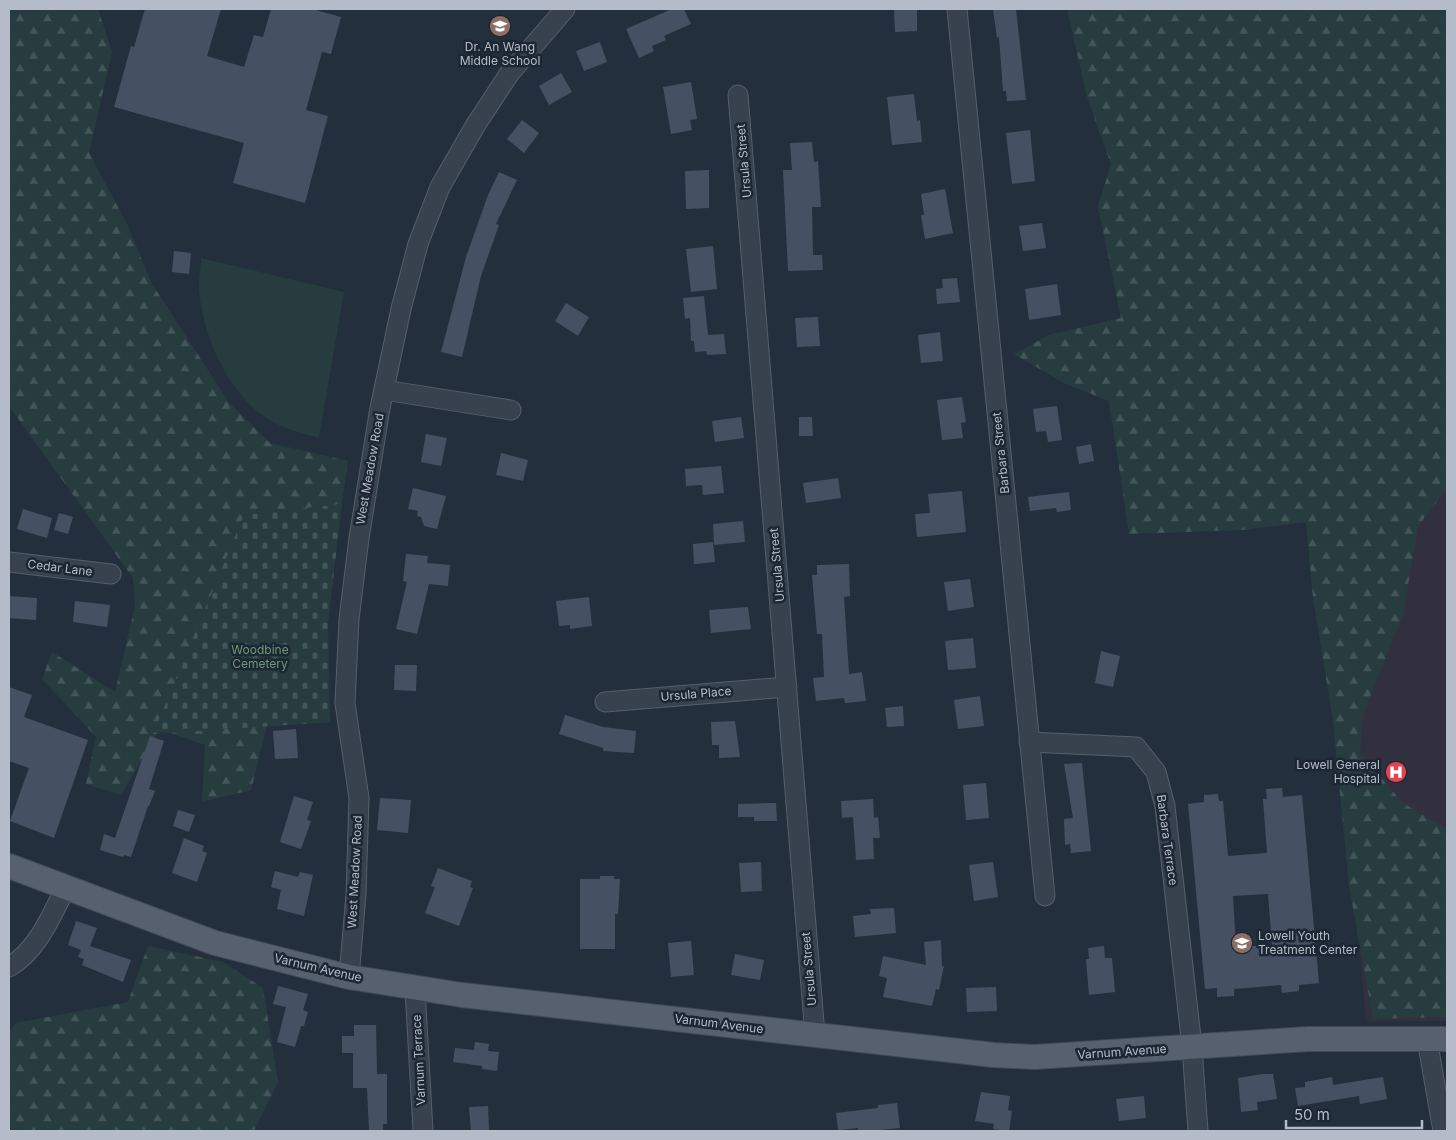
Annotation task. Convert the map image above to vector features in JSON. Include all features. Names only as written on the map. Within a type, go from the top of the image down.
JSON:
[{"type":"main road","name":"Varnum Avenue","points":[[9,866],[215,943],[349,976],[415,988],[994,1055],[1035,1057],[1308,1039],[1437,1039]]},
{"type":"street","name":"West Meadow Road","points":[[349,976],[356,894],[359,798],[345,703],[349,619],[359,538],[384,390],[401,309],[417,248],[440,187],[475,126],[509,74],[565,9]]},
{"type":"street","name":"Barbara Street","points":[[957,9],[1045,896]]},
{"type":"street","name":"Ursula Street","points":[[738,95],[815,1035]]},
{"type":"street","points":[[384,390],[512,410]]},
{"type":"street","name":"Cedar Lane","points":[[9,562],[111,574]]},
{"type":"street","name":"Ursula Place","points":[[606,702],[786,687]]},
{"type":"street","name":"Barbara Terrace","points":[[1029,742],[1136,747],[1156,772],[1165,806],[1192,1047],[1198,1131]]},
{"type":"street","points":[[9,967],[21,960],[45,928],[66,887]]},
{"type":"street","name":"Varnum Terrace","points":[[415,988],[423,1131]]},
{"type":"street","points":[[1437,1039],[1443,1131]]},
{"type":"shaded area","name":"Lowell General Hospital","points":[[1447,26],[1447,1021],[1366,1022],[1322,523]]},
{"type":"green space","points":[[9,9],[98,9],[112,52],[89,153],[128,226],[152,284],[230,404],[270,443],[348,461],[342,504],[244,515],[202,729],[267,725],[251,790],[202,802],[205,745],[160,729],[121,795],[86,784],[96,737],[42,679],[52,652],[115,692],[135,606],[133,578],[9,406]]},
{"type":"green space","points":[[1067,9],[1447,9],[1447,489],[1418,526],[1403,615],[1363,714],[1360,753],[1403,803],[1445,828],[1447,827],[1447,1017],[1373,1019],[1349,886],[1333,721],[1313,598],[1306,522],[1242,530],[1129,534],[1109,401],[1064,383],[1014,354],[1049,335],[1121,318],[1098,206],[1111,164],[1087,97]]},
{"type":"green space","points":[[201,258],[344,292],[319,438],[279,425],[262,415],[247,402],[234,386],[214,350],[202,311],[199,292]]},
{"type":"green space","name":"Woodbine Cemetery","points":[[342,504],[328,623],[330,722],[153,734],[244,515]]},
{"type":"green space","points":[[148,946],[223,962],[263,988],[278,1082],[254,1131],[9,1131],[9,1032],[16,1023],[128,1002]]},
{"type":"building","points":[[145,9],[221,9],[207,56],[244,67],[254,35],[263,37],[271,9],[312,9],[341,17],[331,54],[322,52],[306,110],[328,116],[305,203],[233,183],[244,143],[114,107],[131,46],[134,47]]},
{"type":"building","points":[[672,9],[684,9],[691,24],[664,36],[666,40],[652,46],[654,51],[639,58],[626,29]]},
{"type":"building","points":[[894,9],[917,9],[917,31],[895,32]]},
{"type":"building","points":[[993,9],[1016,9],[1026,100],[1007,101],[1006,91],[1003,91],[999,37],[997,38]]},
{"type":"building","points":[[600,42],[607,62],[584,71],[576,51]]},
{"type":"building","points":[[561,73],[572,92],[549,105],[539,86]]},
{"type":"building","points":[[691,82],[697,119],[690,120],[692,130],[671,134],[663,87]]},
{"type":"building","points":[[914,94],[917,121],[920,120],[922,142],[892,145],[887,97]]},
{"type":"building","points":[[522,120],[539,133],[524,153],[507,139]]},
{"type":"building","points":[[1030,130],[1035,181],[1012,184],[1006,133]]},
{"type":"building","points":[[812,142],[814,162],[818,161],[821,207],[812,207],[813,255],[822,255],[823,270],[788,271],[783,170],[792,170],[790,143]]},
{"type":"building","points":[[709,170],[709,208],[686,209],[685,171]]},
{"type":"building","points":[[499,172],[517,180],[496,224],[499,225],[481,276],[462,357],[441,352],[466,257],[488,195]]},
{"type":"building","points":[[945,189],[953,233],[925,239],[921,215],[924,215],[921,194]]},
{"type":"building","points":[[1042,223],[1046,248],[1023,251],[1019,226]]},
{"type":"building","points":[[713,246],[717,289],[691,292],[686,249]]},
{"type":"building","points":[[174,251],[191,253],[189,274],[172,272]]},
{"type":"building","points":[[957,278],[960,302],[937,304],[936,289],[943,288],[942,279]]},
{"type":"building","points":[[1057,284],[1061,315],[1029,320],[1025,289]]},
{"type":"building","points":[[704,296],[708,335],[724,334],[726,354],[707,355],[706,351],[695,352],[694,341],[691,341],[690,318],[685,319],[683,298]]},
{"type":"building","points":[[566,303],[589,317],[578,336],[555,321]]},
{"type":"building","points":[[818,317],[820,346],[797,347],[795,318]]},
{"type":"building","points":[[940,332],[943,361],[921,363],[918,335]]},
{"type":"building","points":[[962,397],[966,422],[961,423],[963,438],[942,440],[937,400]]},
{"type":"building","points":[[1057,406],[1062,440],[1048,442],[1046,431],[1036,432],[1033,409]]},
{"type":"building","points":[[741,417],[744,438],[715,442],[712,421]]},
{"type":"building","points":[[799,417],[812,417],[813,436],[799,436]]},
{"type":"building","points":[[426,434],[447,438],[441,466],[421,462]]},
{"type":"building","points":[[1091,444],[1094,461],[1079,464],[1076,447]]},
{"type":"building","points":[[501,453],[528,460],[523,481],[496,475]]},
{"type":"building","points":[[721,466],[724,493],[703,495],[702,485],[686,486],[685,469]]},
{"type":"building","points":[[838,478],[841,498],[806,503],[803,483]]},
{"type":"building","points":[[413,488],[446,496],[437,529],[424,526],[421,517],[417,516],[418,511],[408,509]]},
{"type":"building","points":[[962,491],[966,532],[917,537],[915,514],[930,513],[928,494]]},
{"type":"building","points":[[1069,492],[1071,510],[1057,512],[1056,508],[1030,511],[1028,497]]},
{"type":"building","points":[[23,509],[52,518],[47,538],[17,529]]},
{"type":"building","points":[[59,513],[73,517],[68,534],[54,530]]},
{"type":"building","points":[[743,521],[745,542],[714,545],[713,524]]},
{"type":"building","points":[[713,542],[715,562],[694,564],[693,544]]},
{"type":"building","points":[[406,554],[428,556],[427,563],[450,565],[448,586],[429,584],[417,634],[396,629],[407,582],[403,581]]},
{"type":"building","points":[[849,564],[850,596],[844,597],[849,674],[862,672],[866,701],[845,703],[844,698],[816,701],[813,678],[824,677],[822,634],[817,634],[812,575],[817,575],[817,565]]},
{"type":"building","points":[[970,579],[974,607],[948,611],[944,582]]},
{"type":"building","points":[[9,596],[37,598],[36,620],[9,618]]},
{"type":"building","points":[[589,597],[592,626],[570,629],[570,625],[559,626],[556,601]]},
{"type":"building","points":[[75,601],[110,605],[107,627],[73,622]]},
{"type":"building","points":[[748,607],[751,629],[711,633],[709,610]]},
{"type":"building","points":[[973,638],[976,668],[948,670],[945,641]]},
{"type":"building","points":[[1101,651],[1120,656],[1113,687],[1095,683]]},
{"type":"building","points":[[395,665],[417,665],[416,691],[394,690]]},
{"type":"building","points":[[9,687],[32,695],[24,717],[88,740],[54,838],[10,821],[29,768],[9,761]]},
{"type":"building","points":[[980,696],[984,726],[958,729],[954,700]]},
{"type":"building","points":[[903,706],[904,726],[887,727],[885,708]]},
{"type":"building","points":[[565,715],[603,727],[636,731],[634,753],[603,751],[603,748],[559,734]]},
{"type":"building","points":[[735,721],[740,757],[719,758],[719,745],[712,745],[711,722]]},
{"type":"building","points":[[296,729],[298,758],[275,759],[273,731]]},
{"type":"building","points":[[150,736],[164,741],[149,789],[155,791],[131,857],[124,855],[123,857],[100,850],[104,834],[115,838]]},
{"type":"building","points":[[1082,763],[1091,851],[1071,853],[1070,844],[1065,845],[1064,819],[1073,818],[1064,764]]},
{"type":"building","points":[[986,783],[989,818],[966,820],[963,785]]},
{"type":"building","points":[[1282,788],[1283,797],[1302,795],[1319,983],[1299,985],[1299,991],[1282,993],[1281,985],[1234,989],[1234,996],[1217,997],[1217,988],[1205,989],[1188,804],[1204,802],[1204,795],[1218,794],[1219,801],[1223,801],[1228,856],[1267,853],[1263,799],[1267,799],[1266,789]],"holes":[[[1268,894],[1272,945],[1236,947],[1233,896]]]},
{"type":"building","points":[[294,796],[313,802],[307,820],[311,821],[301,849],[280,842]]},
{"type":"building","points":[[380,798],[411,800],[408,833],[377,830]]},
{"type":"building","points":[[873,799],[874,818],[878,817],[880,838],[873,838],[874,859],[856,860],[853,817],[842,818],[841,801]]},
{"type":"building","points":[[776,803],[777,821],[754,821],[754,817],[738,817],[738,804]]},
{"type":"building","points":[[178,810],[195,815],[189,832],[173,826]]},
{"type":"building","points":[[184,838],[204,846],[202,851],[207,853],[197,882],[172,873]]},
{"type":"building","points":[[761,862],[762,891],[741,892],[739,863]]},
{"type":"building","points":[[993,862],[998,897],[974,901],[969,865]]},
{"type":"building","points":[[438,868],[472,881],[470,887],[473,888],[459,926],[425,913],[435,887],[431,886]]},
{"type":"building","points":[[275,871],[298,877],[300,872],[313,875],[304,916],[277,909],[281,890],[271,887]]},
{"type":"building","points":[[600,876],[614,876],[614,879],[620,879],[618,914],[615,914],[615,949],[580,949],[580,879],[600,879]]},
{"type":"building","points":[[894,908],[896,933],[855,937],[853,916],[871,914],[870,909]]},
{"type":"building","points":[[76,921],[97,928],[90,946],[131,960],[123,982],[82,965],[84,959],[78,957],[81,950],[68,945]]},
{"type":"building","points":[[941,940],[942,966],[944,966],[939,990],[936,989],[932,1006],[883,997],[887,978],[879,976],[883,956],[926,965],[924,942]]},
{"type":"building","points":[[691,941],[694,975],[671,977],[668,943]]},
{"type":"building","points":[[1104,946],[1105,958],[1112,958],[1115,992],[1089,995],[1086,959],[1089,959],[1088,948]]},
{"type":"building","points":[[735,954],[764,960],[760,980],[731,975]]},
{"type":"building","points":[[278,986],[308,994],[303,1010],[308,1012],[304,1026],[301,1026],[295,1047],[277,1042],[286,1007],[273,1004]]},
{"type":"building","points":[[996,987],[997,1011],[967,1012],[966,988]]},
{"type":"building","points":[[354,1025],[376,1025],[377,1074],[387,1074],[387,1124],[383,1124],[383,1131],[369,1131],[367,1088],[353,1088],[353,1053],[342,1053],[342,1036],[354,1036]]},
{"type":"building","points":[[475,1042],[489,1044],[488,1051],[499,1052],[497,1071],[482,1069],[482,1066],[453,1062],[455,1048],[474,1050]]},
{"type":"building","points":[[1273,1074],[1277,1099],[1257,1102],[1258,1110],[1241,1112],[1238,1078]]},
{"type":"building","points":[[1332,1077],[1333,1085],[1383,1077],[1387,1099],[1360,1104],[1359,1096],[1298,1106],[1295,1088],[1305,1087],[1305,1082]]},
{"type":"building","points":[[981,1092],[1010,1096],[1008,1110],[1012,1111],[1009,1131],[993,1129],[994,1124],[975,1121]]},
{"type":"building","points":[[1144,1096],[1146,1118],[1119,1121],[1116,1099]]},
{"type":"building","points":[[897,1103],[900,1128],[869,1131],[858,1131],[858,1128],[838,1130],[836,1113],[878,1108],[878,1105]]},
{"type":"building","points":[[488,1106],[489,1131],[471,1131],[469,1107]]},
{"type":"place","name":"Dr. An Wang Middle School","points":[[500,26]]},
{"type":"place","name":"Lowell General Hospital","points":[[1396,772]]},
{"type":"place","name":"Lowell Youth Treatment Center","points":[[1242,943]]}]
